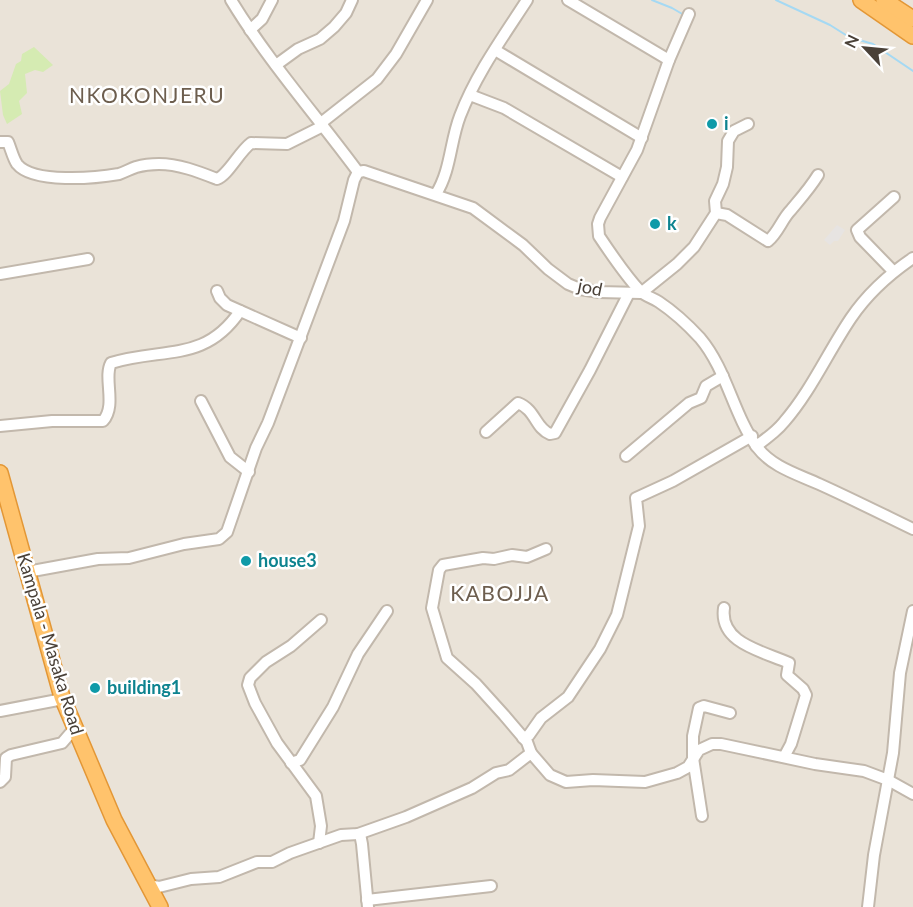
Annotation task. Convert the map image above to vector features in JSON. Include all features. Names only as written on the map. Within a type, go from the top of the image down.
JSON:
[{"type":"highway","points":[[861,0],[913,36]]},
{"type":"highway","points":[[884,0],[913,20]]},
{"type":"highway","name":"Kampala - Masaka Road","points":[[0,473],[63,699],[74,729],[114,820],[160,907]]},
{"type":"street","points":[[27,572],[98,559],[129,558],[184,544],[219,539],[228,532],[256,448],[301,338],[344,221],[358,172],[250,30],[231,0]]},
{"type":"street","points":[[250,30],[262,19],[272,0]]},
{"type":"street","points":[[276,65],[298,48],[320,39],[346,13],[352,0]]},
{"type":"street","points":[[0,140],[8,142],[17,164],[40,175],[70,179],[96,177],[122,173],[138,166],[161,164],[195,170],[216,179],[222,177],[242,150],[251,143],[287,144],[322,125],[377,79],[396,54],[427,0]]},
{"type":"street","points":[[436,194],[448,170],[456,129],[470,95],[527,0]]},
{"type":"street","points":[[568,0],[669,60]]},
{"type":"street","points":[[688,14],[669,60],[642,138],[600,218],[598,231],[603,242],[641,293],[661,303],[684,321],[706,346],[754,441],[764,455],[781,467],[913,529]]},
{"type":"street","points":[[495,50],[642,138]]},
{"type":"street","points":[[470,95],[494,103],[520,116],[622,177]]},
{"type":"street","points":[[641,293],[694,247],[716,213],[715,201],[723,184],[727,167],[728,141],[734,131],[748,124]]},
{"type":"street","points":[[0,140],[10,140],[19,162],[27,166],[44,173],[72,174]]},
{"type":"street","name":"jod","points":[[358,172],[364,171],[473,208],[485,215],[568,284],[580,289],[599,292],[641,293]]},
{"type":"street","points":[[716,213],[727,215],[768,241],[774,236],[789,211],[805,196],[818,175]]},
{"type":"street","points":[[893,271],[857,234],[857,230],[894,197]]},
{"type":"street","points":[[0,274],[88,258]]},
{"type":"street","points":[[523,738],[529,735],[541,718],[568,697],[600,649],[617,615],[639,526],[636,498],[754,441],[784,422],[822,368],[851,318],[877,286],[893,271],[913,258]]},
{"type":"street","points":[[217,291],[224,302],[240,311],[301,338]]},
{"type":"street","points":[[486,432],[518,404],[527,407],[542,430],[550,434],[555,433],[629,293]]},
{"type":"street","points":[[0,426],[52,421],[103,421],[107,415],[110,398],[108,370],[111,363],[203,345],[225,331],[240,311]]},
{"type":"street","points":[[626,456],[689,403],[701,398],[706,386],[723,376]]},
{"type":"street","points":[[201,401],[230,457],[249,472]]},
{"type":"street","points":[[546,549],[527,557],[512,555],[443,565],[439,570],[432,608],[447,657],[476,684],[523,738],[531,753],[550,775],[566,782],[645,782],[677,773],[688,767],[699,750],[712,744],[864,771],[888,780],[913,794]]},
{"type":"street","points":[[724,608],[722,620],[732,638],[789,663],[787,675],[803,689],[806,695],[790,744],[783,757]]},
{"type":"street","points":[[291,763],[300,760],[333,707],[358,654],[387,611]]},
{"type":"street","points":[[868,907],[893,753],[900,673],[912,618]]},
{"type":"street","points":[[320,843],[320,817],[316,796],[291,763],[260,713],[248,685],[250,678],[266,662],[291,646],[321,620]]},
{"type":"street","points":[[0,711],[63,699]]},
{"type":"street","points":[[702,816],[693,758],[693,736],[699,708],[704,706],[730,713]]},
{"type":"street","points":[[0,782],[5,777],[6,758],[62,743],[74,729]]},
{"type":"street","points":[[148,885],[159,888],[191,879],[219,877],[257,862],[272,862],[290,853],[341,835],[358,834],[406,817],[472,788],[492,778],[496,773],[508,770],[531,753]]},
{"type":"street","points":[[358,834],[360,834],[362,844],[367,904],[491,886]]},
{"type":"shaded area","points":[[0,0],[913,0],[913,907],[0,907]]},
{"type":"shaded area","points":[[837,225],[845,230],[838,241],[830,245],[824,240]]},
{"type":"green space","points":[[34,47],[53,65],[43,72],[35,70],[25,74],[27,93],[19,101],[22,114],[7,124],[3,115],[0,91],[9,84],[16,64],[21,61],[22,54]]},
{"type":"waterway","points":[[652,0],[684,15]]},
{"type":"waterway","points":[[776,0],[830,25],[849,37],[873,44],[913,71]]},
{"type":"place","name":"i","points":[[712,124]]},
{"type":"place","name":"k","points":[[655,224]]},
{"type":"place","name":"house3","points":[[246,561]]},
{"type":"place","name":"building1","points":[[95,688]]},
{"type":"district","name":"NKOKONJERU","points":[[147,96]]},
{"type":"district","name":"KABOJJA","points":[[500,594]]}]
